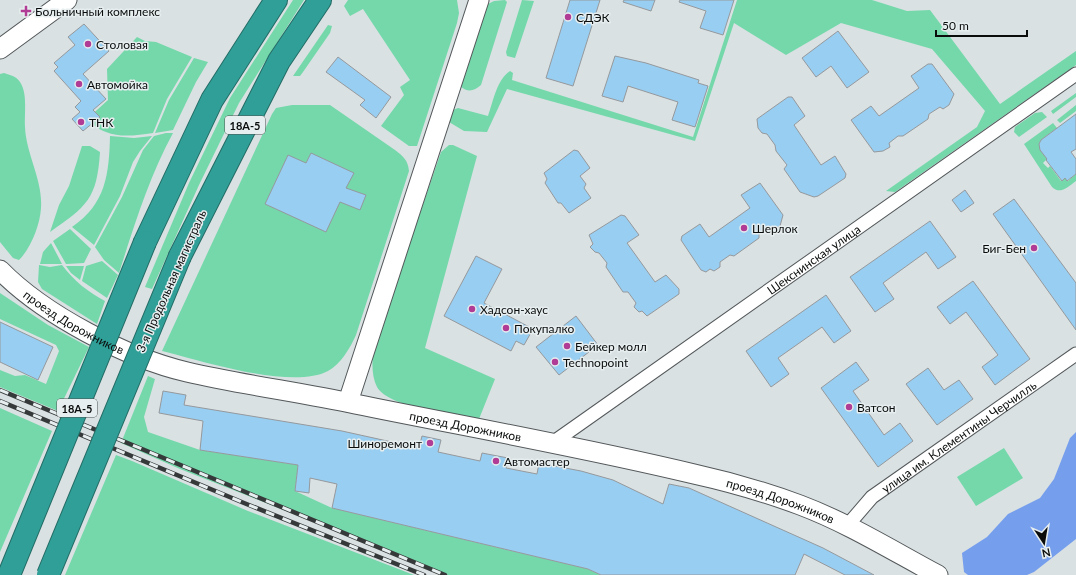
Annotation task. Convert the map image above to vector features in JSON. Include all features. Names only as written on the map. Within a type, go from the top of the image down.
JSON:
[{"type":"highway","name":"18А-5","points":[[9,575],[145,242],[212,100],[276,0]]},
{"type":"highway","name":"3-я Продольная магистраль","points":[[48,575],[180,256],[279,61],[320,0]]},
{"type":"main road","points":[[2,49],[67,0]]},
{"type":"main road","points":[[212,100],[264,0]]},
{"type":"main road","points":[[468,36],[471,11],[469,0]]},
{"type":"main road","points":[[348,402],[432,140],[479,0]]},
{"type":"main road","points":[[0,256],[4,274]]},
{"type":"main road","name":"проезд Дорожников","points":[[4,274],[56,313],[125,351],[186,372],[348,402],[693,474],[740,486],[801,505],[847,526],[938,575]]},
{"type":"street","name":"Шекснинская улица","points":[[551,444],[1076,74]]},
{"type":"street","name":"улица им. Клементины Черчилль","points":[[847,526],[872,497],[1076,354]]},
{"type":"green space","points":[[293,0],[304,0],[239,103],[199,185],[152,289],[145,287],[189,183],[230,98]]},
{"type":"green space","points":[[348,0],[457,0],[459,13],[457,23],[417,146],[409,146],[381,126],[404,95],[400,87],[410,80],[363,9],[350,16],[344,6]]},
{"type":"green space","points":[[505,0],[507,2],[481,85],[473,90],[466,90],[460,86],[486,5],[494,1]]},
{"type":"green space","points":[[522,0],[534,1],[515,58],[507,56],[506,52]]},
{"type":"green space","points":[[737,0],[872,0],[907,11],[930,10],[1000,104],[1076,51],[1076,65],[895,192],[886,191],[977,127],[985,111],[932,49],[841,23],[786,55],[734,23],[695,141],[507,89],[487,132],[464,131],[449,122],[453,110],[458,108],[488,116],[499,85],[502,79],[510,71],[513,73],[512,80],[693,137]]},
{"type":"green space","points":[[328,25],[332,26],[330,33],[300,76],[293,76]]},
{"type":"green space","points":[[137,37],[145,41],[156,42],[192,57],[167,99],[153,133],[126,136],[117,135],[94,126],[87,119],[108,100],[107,69]]},
{"type":"green space","points":[[194,58],[208,62],[196,82],[173,130],[155,133],[169,100]]},
{"type":"green space","points":[[4,73],[17,78],[24,92],[26,137],[41,198],[41,208],[37,229],[31,243],[19,260],[13,258],[0,242],[0,74]]},
{"type":"green space","points":[[1076,93],[1076,97],[1053,114],[1051,111]]},
{"type":"green space","points":[[292,105],[330,105],[398,152],[408,164],[409,171],[356,335],[351,345],[341,360],[328,371],[312,376],[292,377],[270,376],[246,372],[162,351],[272,114],[276,108]]},
{"type":"green space","points":[[1076,105],[1076,111],[1060,123],[1057,120]]},
{"type":"green space","points":[[1042,112],[1047,117],[1019,137],[1014,132],[1015,127],[1035,113]]},
{"type":"green space","points":[[1053,123],[1057,128],[1041,140],[1039,144],[1047,159],[1043,163],[1048,168],[1050,166],[1061,181],[1065,178],[1068,181],[1076,174],[1076,181],[1067,188],[1061,190],[1052,187],[1024,144]]},
{"type":"green space","points":[[173,133],[149,184],[119,273],[104,260],[95,247],[122,197],[143,150],[154,136]]},
{"type":"green space","points":[[110,136],[134,138],[152,136],[133,162],[120,196],[94,245],[72,227],[83,218],[99,198],[107,175]]},
{"type":"green space","points":[[449,145],[453,145],[477,156],[425,348],[495,379],[479,419],[423,409],[394,400],[384,394],[377,387],[373,372],[372,362],[374,347],[441,152]]},
{"type":"green space","points":[[82,146],[90,146],[100,152],[99,168],[93,191],[81,208],[50,232],[59,205],[69,186]]},
{"type":"green space","points":[[70,229],[91,249],[84,263],[66,264],[53,241]]},
{"type":"green space","points":[[51,243],[62,264],[40,264],[43,252]]},
{"type":"green space","points":[[102,261],[118,275],[107,298],[82,281],[86,266]]},
{"type":"green space","points":[[39,265],[50,267],[62,265],[82,286],[105,301],[97,324],[42,289],[38,282]]},
{"type":"green space","points":[[66,266],[84,266],[80,280],[71,273]]},
{"type":"green space","points":[[0,293],[48,325],[89,347],[58,411],[0,387],[0,370],[15,376],[25,375],[46,384],[59,351],[56,345],[0,319]]},
{"type":"green space","points":[[148,376],[155,379],[144,417],[148,432],[200,450],[298,465],[295,491],[332,508],[588,569],[601,575],[448,575],[180,469],[121,443]]},
{"type":"green space","points":[[0,408],[52,431],[0,552]]},
{"type":"green space","points":[[1004,448],[1023,478],[976,506],[957,477]]},
{"type":"green space","points":[[116,455],[248,511],[414,575],[65,575]]},
{"type":"water","points":[[1076,432],[1076,539],[1034,572],[1027,575],[968,575],[964,572],[962,553],[987,537],[1008,514],[1040,498],[1054,479],[1070,438]]},
{"type":"building","points":[[570,0],[600,0],[573,86],[546,78]]},
{"type":"building","points":[[624,0],[655,0],[651,11],[623,2]]},
{"type":"building","points":[[680,0],[734,0],[723,35],[700,28],[706,11],[679,2]]},
{"type":"building","points":[[84,24],[109,51],[83,74],[106,99],[93,110],[100,117],[83,131],[72,119],[80,112],[75,107],[81,101],[54,71],[58,67],[54,63],[75,45],[68,37]]},
{"type":"building","points":[[838,31],[869,72],[847,88],[831,66],[816,77],[802,58]]},
{"type":"building","points":[[615,56],[646,63],[699,80],[698,83],[708,86],[695,127],[672,120],[678,102],[628,86],[623,102],[602,96]]},
{"type":"building","points":[[338,57],[391,97],[376,118],[360,105],[365,100],[326,72]]},
{"type":"building","points":[[928,64],[932,64],[954,94],[949,105],[943,109],[940,107],[929,114],[928,119],[903,136],[898,136],[889,143],[890,147],[883,151],[874,152],[851,120],[871,106],[879,116],[919,88],[911,76]]},
{"type":"building","points":[[788,97],[792,97],[805,116],[794,125],[821,165],[835,156],[846,174],[845,178],[818,196],[814,197],[800,192],[784,169],[787,165],[776,151],[775,145],[767,134],[762,133],[758,128],[757,119]]},
{"type":"building","points":[[1076,114],[1076,149],[1071,152],[1076,159],[1076,174],[1067,181],[1065,178],[1062,181],[1046,160],[1047,159],[1040,150],[1039,144],[1041,140]]},
{"type":"building","points":[[574,150],[578,151],[590,168],[580,176],[586,184],[584,188],[591,198],[569,213],[561,203],[558,203],[545,183],[547,179],[544,173]]},
{"type":"building","points":[[311,153],[354,173],[346,188],[366,195],[360,210],[340,202],[326,232],[265,204],[288,155],[306,163]]},
{"type":"building","name":"Шерлок","points":[[760,183],[783,215],[780,226],[775,229],[769,227],[759,234],[759,238],[734,256],[730,255],[720,262],[720,267],[714,271],[710,269],[706,272],[701,270],[681,240],[682,236],[700,224],[709,237],[750,208],[741,195]]},
{"type":"building","points":[[965,190],[974,203],[961,212],[952,200]]},
{"type":"building","name":"Биг-Бен","points":[[1014,199],[1076,283],[1076,330],[993,214]]},
{"type":"building","points":[[621,215],[625,216],[639,235],[627,243],[655,282],[666,275],[679,289],[679,294],[647,316],[642,311],[639,312],[634,307],[636,303],[628,292],[623,292],[606,267],[607,263],[599,253],[595,252],[590,247],[593,244],[589,235]]},
{"type":"building","points":[[930,221],[956,257],[938,269],[926,252],[883,283],[894,299],[875,312],[850,277]]},
{"type":"building","name":"Хадсон-хаус","points":[[476,256],[502,269],[484,303],[533,329],[524,345],[516,341],[511,351],[444,316]]},
{"type":"building","points":[[973,281],[1030,359],[995,385],[982,367],[998,355],[966,312],[950,324],[937,307]]},
{"type":"building","points":[[826,295],[851,331],[834,343],[822,327],[778,358],[789,374],[771,387],[746,351]]},
{"type":"building","name":"Бейкер молл","points":[[576,316],[598,345],[559,375],[536,347]]},
{"type":"building","points":[[0,322],[53,347],[38,380],[0,362]]},
{"type":"building","name":"Ватсон","points":[[856,362],[869,380],[853,391],[884,435],[900,423],[913,441],[878,467],[821,388]]},
{"type":"building","points":[[928,368],[944,390],[959,380],[973,399],[937,425],[906,384]]},
{"type":"building","points":[[163,391],[186,395],[184,405],[342,431],[419,448],[422,436],[441,440],[438,452],[480,461],[482,453],[508,458],[506,468],[537,474],[539,463],[581,471],[613,480],[663,504],[669,484],[689,488],[823,548],[874,575],[845,575],[804,554],[795,575],[601,575],[588,569],[332,508],[337,484],[310,478],[309,493],[295,491],[298,465],[200,450],[203,421],[159,413]]},
{"type":"railway","points":[[0,390],[445,575]]},
{"type":"railway","points":[[0,401],[244,503],[424,575]]},
{"type":"place","name":"Больничный комплекс","points":[[26,11]]},
{"type":"place","name":"СДЭК","points":[[568,17]]},
{"type":"place","name":"Столовая","points":[[88,44]]},
{"type":"place","name":"Автомойка","points":[[79,84]]},
{"type":"place","name":"ТНК","points":[[81,122]]},
{"type":"place","name":"Шерлок","points":[[744,228]]},
{"type":"place","name":"Биг-Бен","points":[[1034,248]]},
{"type":"place","name":"Хадсон-хаус","points":[[472,309]]},
{"type":"place","name":"Покупалко","points":[[506,328]]},
{"type":"place","name":"Бейкер молл","points":[[567,346]]},
{"type":"place","name":"Technopoint","points":[[555,362]]},
{"type":"place","name":"Ватсон","points":[[849,407]]},
{"type":"place","name":"Шиноремонт","points":[[430,443]]},
{"type":"place","name":"Автомастер","points":[[496,461]]}]
